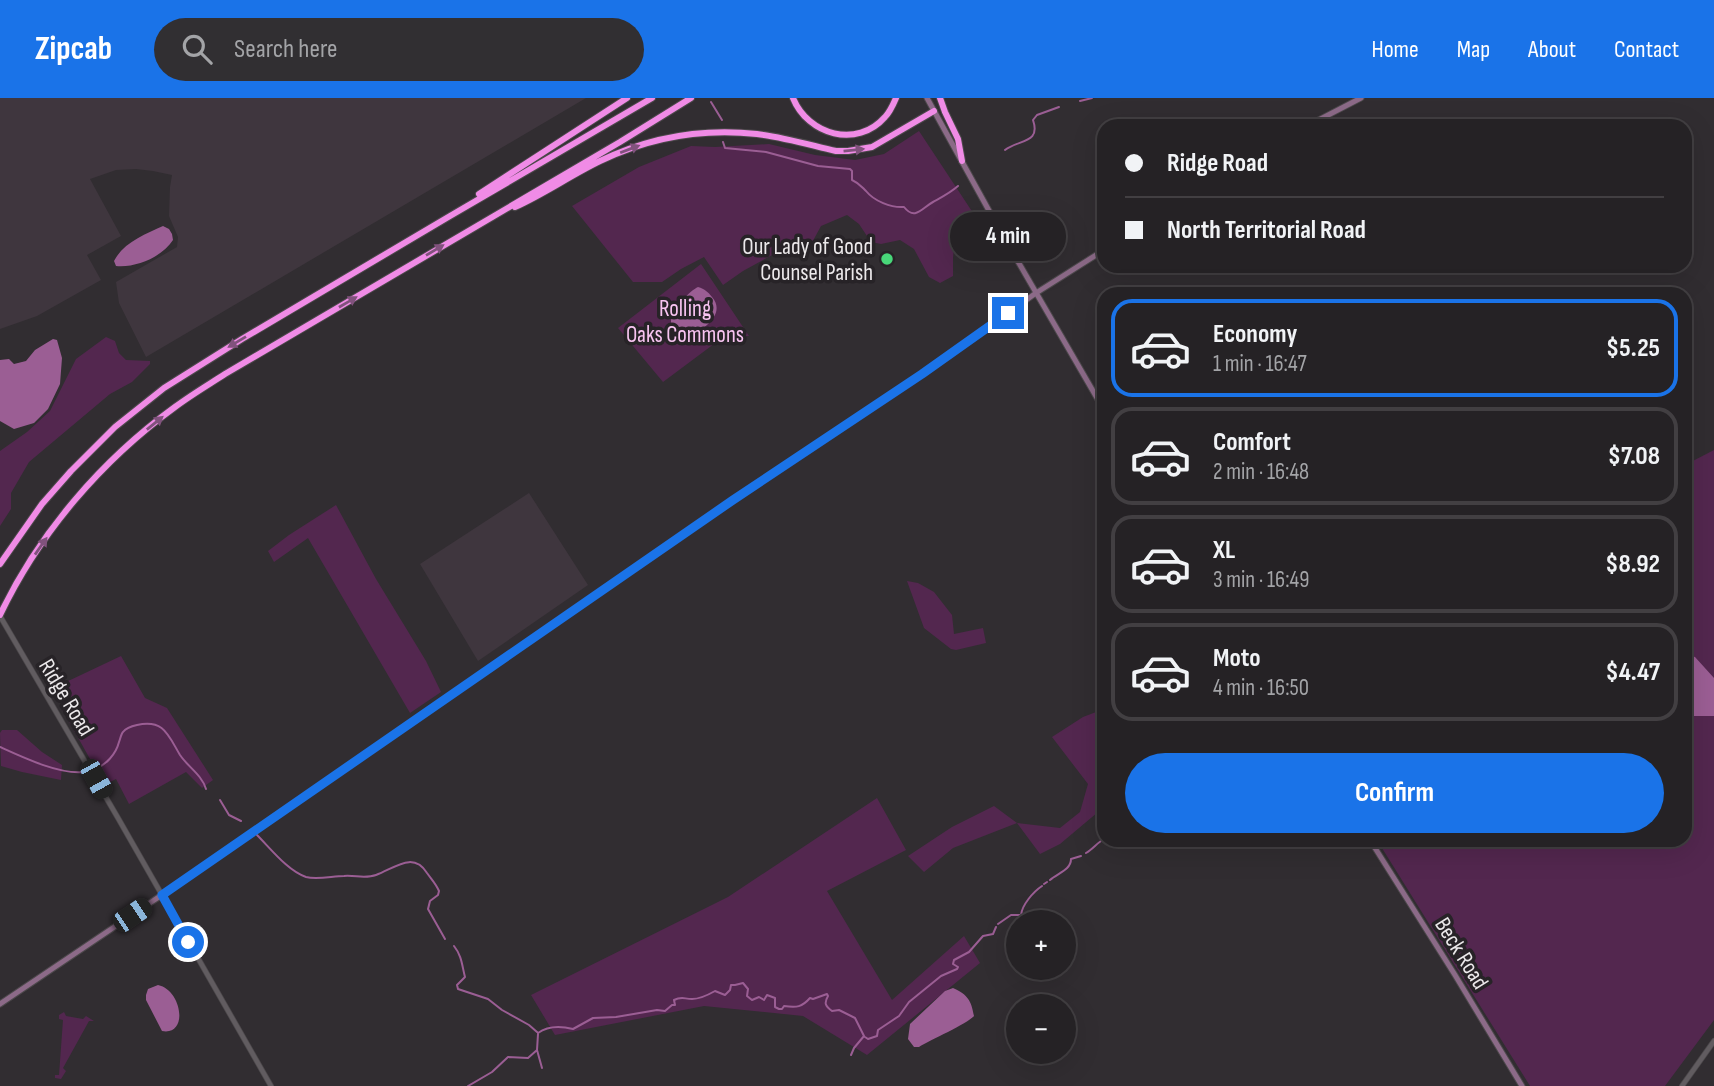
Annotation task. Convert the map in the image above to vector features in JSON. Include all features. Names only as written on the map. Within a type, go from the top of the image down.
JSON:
[{"type":"highway","points":[[450,216],[491,186],[627,98]]},
{"type":"highway","points":[[0,565],[42,504],[89,451],[177,378],[652,98]]},
{"type":"highway","points":[[0,615],[34,555],[75,501],[104,468],[155,422],[225,374],[691,98]]},
{"type":"highway","points":[[793,98],[800,112],[815,127],[830,133],[848,135],[859,134],[878,124],[897,98]]},
{"type":"highway","points":[[940,98],[958,139],[962,161]]},
{"type":"highway","points":[[481,223],[523,204],[600,162],[657,140],[698,133],[735,133],[848,151],[872,147],[934,111]]},
{"type":"main road","points":[[927,98],[1097,398]]},
{"type":"main road","points":[[1320,119],[1361,98]]},
{"type":"main road","points":[[0,1004],[725,506],[922,374],[1036,293],[1097,254]]},
{"type":"main road","name":"Beck Road","points":[[1374,847],[1522,1086]]},
{"type":"street","name":"Ridge Road","points":[[0,615],[271,1086]]},
{"type":"street","points":[[1682,1086],[1714,1041]]},
{"type":"shaded area","points":[[0,98],[586,98],[146,357],[119,303],[116,282],[177,247],[178,237],[169,216],[172,175],[153,171],[116,170],[90,179],[121,236],[87,255],[101,280],[37,316],[0,329]]},
{"type":"shaded area","points":[[163,226],[169,229],[173,240],[162,252],[140,263],[116,266],[114,261],[129,244]]},
{"type":"shaded area","points":[[698,287],[711,295],[717,309],[707,325],[691,335],[674,329],[671,318],[683,299]]},
{"type":"shaded area","points":[[53,339],[57,340],[62,358],[60,384],[48,409],[34,423],[14,429],[0,421],[0,360],[9,359],[14,364],[26,361],[35,350]]},
{"type":"shaded area","points":[[529,493],[588,585],[478,661],[420,564]]},
{"type":"shaded area","points":[[1692,656],[1714,678],[1714,716],[1694,716]]},
{"type":"shaded area","points":[[158,985],[173,995],[177,1003],[179,1020],[171,1031],[162,1031],[146,1000],[148,989]]},
{"type":"shaded area","points":[[953,988],[968,999],[974,1016],[919,1047],[914,1047],[908,1039],[910,1024],[945,991]]},
{"type":"green space","points":[[919,131],[979,222],[955,237],[953,276],[940,283],[929,277],[914,249],[900,240],[881,244],[871,242],[859,224],[847,215],[821,226],[808,250],[783,249],[723,285],[704,257],[662,282],[633,282],[572,206],[639,167],[691,146],[769,144],[815,155],[855,160],[884,154]]},
{"type":"green space","name":"Rolling Oaks Commons","points":[[701,264],[749,336],[722,338],[663,382],[618,328]]},
{"type":"green space","points":[[106,337],[115,341],[119,353],[126,360],[150,361],[150,364],[132,382],[110,394],[29,462],[11,493],[11,509],[0,526],[0,451],[50,411],[76,359]]},
{"type":"green space","points":[[1714,450],[1714,1020],[1665,1086],[1530,1086],[1381,847],[1692,847],[1692,461]]},
{"type":"green space","points":[[336,505],[441,692],[410,713],[308,538],[274,562],[268,551]]},
{"type":"green space","points":[[907,581],[918,583],[934,592],[952,615],[954,634],[983,628],[986,643],[951,649],[924,628]]},
{"type":"green space","points":[[121,656],[145,698],[167,708],[213,780],[202,788],[186,772],[129,804],[116,779],[110,782],[90,759],[62,709],[66,688],[64,683]]},
{"type":"green space","points":[[1097,712],[1097,813],[1060,844],[1040,854],[1017,823],[1060,828],[1080,812],[1088,784],[1052,737],[1083,717]]},
{"type":"green space","points":[[2,730],[17,730],[62,765],[61,780],[1,766]]},
{"type":"green space","points":[[877,798],[906,850],[827,891],[892,1000],[964,936],[980,963],[867,1055],[803,1016],[704,1006],[555,1035],[531,995],[728,897]]},
{"type":"green space","points":[[994,806],[1017,823],[953,848],[924,872],[908,856],[952,827]]},
{"type":"green space","points":[[64,1012],[66,1016],[83,1019],[86,1016],[94,1021],[89,1021],[63,1068],[66,1071],[61,1079],[55,1078],[55,1075],[59,1075],[63,1020],[59,1019],[59,1015]]},
{"type":"waterway","points":[[1080,101],[1092,98]]},
{"type":"waterway","points":[[711,102],[722,120]]},
{"type":"waterway","points":[[1005,150],[1031,137],[1035,128],[1033,120],[1037,115],[1059,107]]},
{"type":"waterway","points":[[723,142],[725,148],[766,152],[818,166],[850,169],[852,180],[873,198],[888,205],[904,207],[912,213],[918,212],[958,186]]},
{"type":"waterway","points":[[95,769],[113,755],[126,729],[153,724],[164,730],[206,789]]},
{"type":"waterway","points":[[0,747],[53,768],[84,772]]},
{"type":"waterway","points":[[220,800],[229,815],[241,821]]},
{"type":"waterway","points":[[257,835],[286,865],[310,878],[372,876],[410,862],[422,866],[439,891],[430,901],[428,909],[445,939]]},
{"type":"waterway","points":[[1086,853],[1097,844]]},
{"type":"waterway","points":[[1050,880],[1066,869],[1071,859],[1081,856]]},
{"type":"waterway","points":[[998,924],[1011,915],[1021,915],[1028,899],[1042,886]]},
{"type":"waterway","points":[[865,1037],[868,1039],[877,1036],[878,1030],[899,1016],[909,1002],[941,976],[957,969],[953,964],[954,960],[969,952],[983,936],[993,934],[996,927]]},
{"type":"waterway","points":[[454,946],[465,977],[457,985],[458,989],[488,999],[537,1032]]},
{"type":"waterway","points":[[538,1033],[555,1027],[573,1029],[593,1018],[665,1011],[675,1005],[674,1000],[698,998],[715,991],[725,995],[731,985],[743,983],[748,989],[747,996],[752,1000],[759,997],[764,1000],[767,995],[775,998],[775,1007],[779,1009],[784,1006],[799,1006],[810,998],[827,994],[828,1008],[855,1018],[864,1036]]},
{"type":"waterway","points":[[538,1034],[537,1050],[542,1068]]},
{"type":"waterway","points":[[851,1055],[864,1036]]},
{"type":"waterway","points":[[468,1086],[492,1072],[508,1057],[528,1058],[537,1050]]},
{"type":"place","name":"Our Lady of Good Counsel Parish","points":[[887,259]]},
{"type":"route","points":[[188,942],[162,895],[1008,313]]}]
